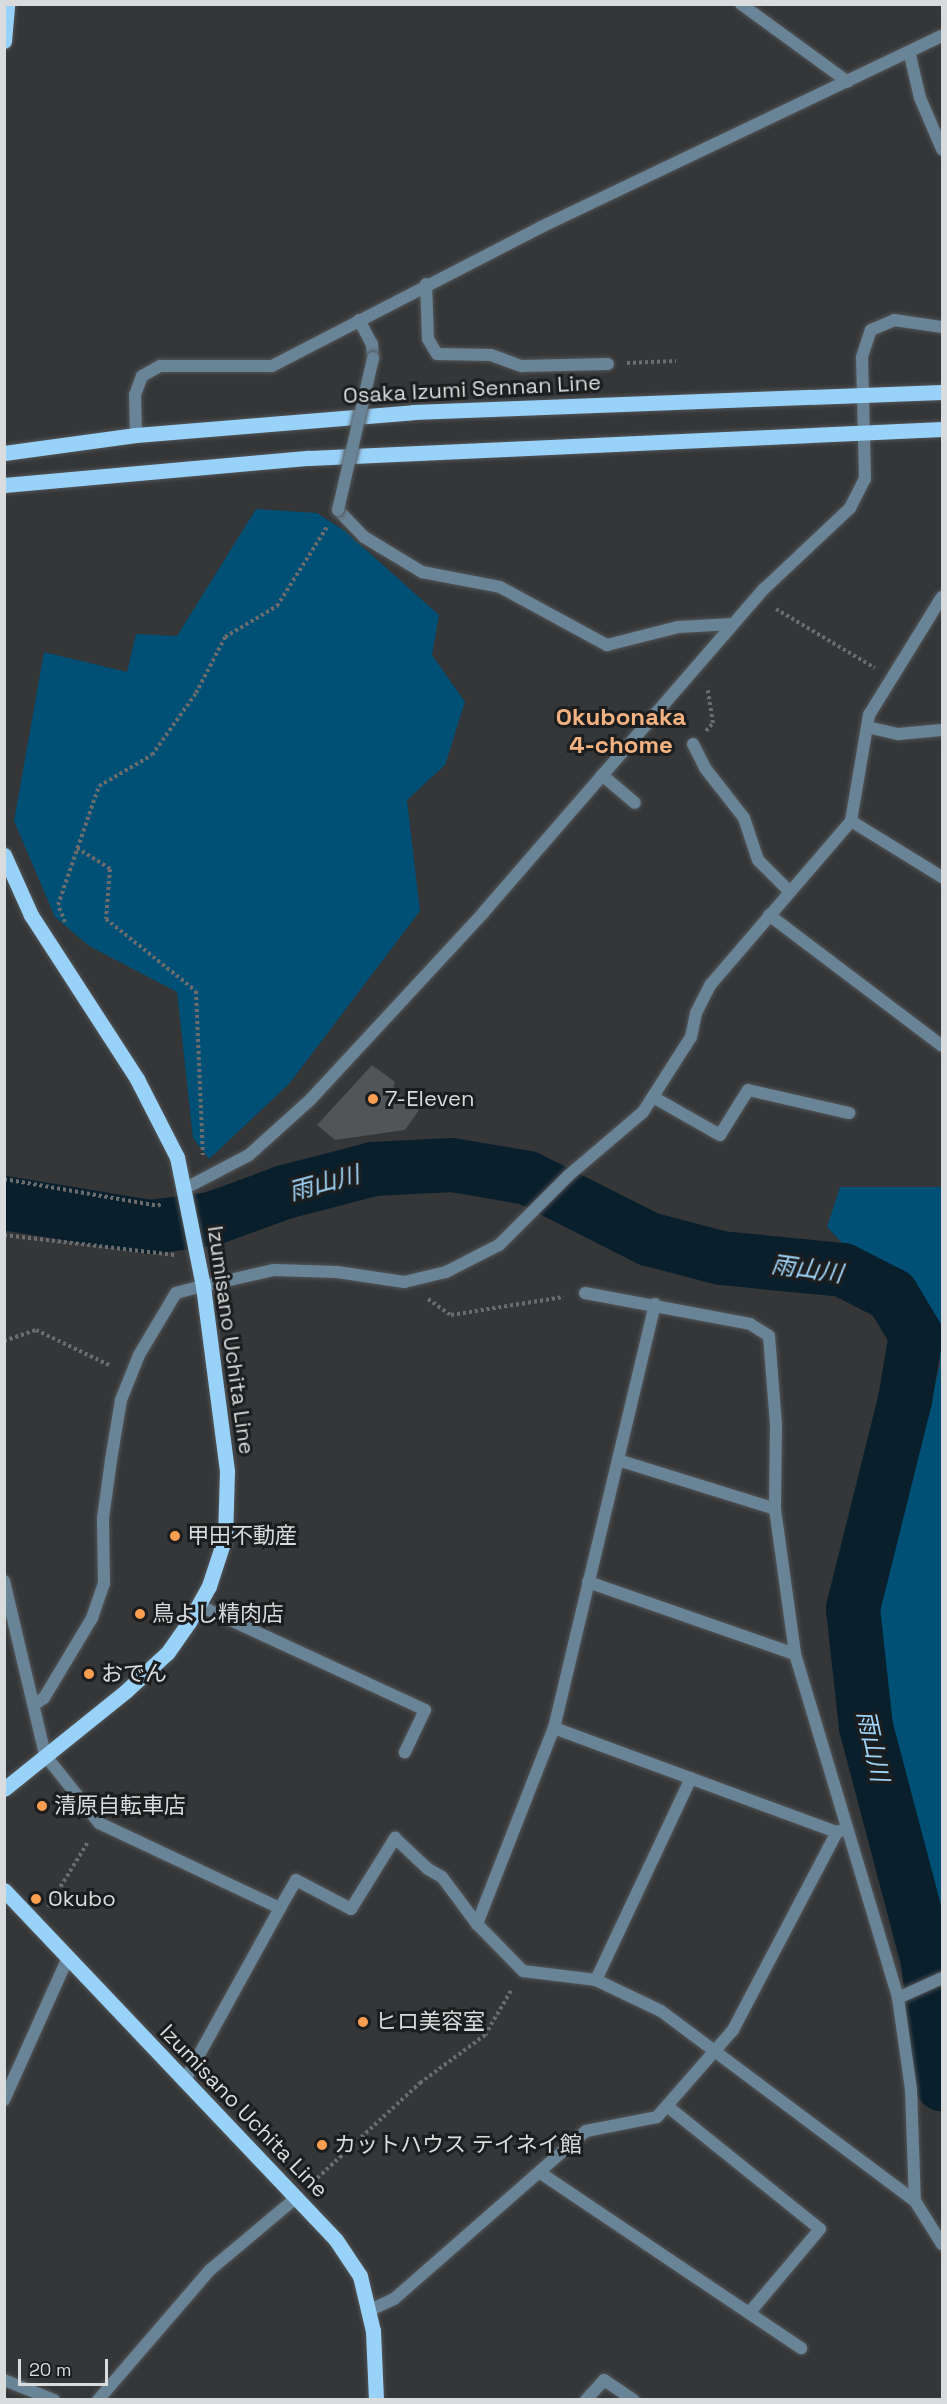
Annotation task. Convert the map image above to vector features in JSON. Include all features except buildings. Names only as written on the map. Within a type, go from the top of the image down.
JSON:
[{"type":"main road","points":[[4,41],[6,4]]},
{"type":"main road","name":"Osaka Izumi Sennan Line","points":[[4,453],[136,435],[413,412],[942,392]]},
{"type":"main road","points":[[4,485],[309,458],[942,429]]},
{"type":"main road","name":"Izumisano Uchita Line","points":[[4,855],[31,915],[137,1079],[177,1157],[204,1286],[227,1471],[225,1537],[198,1605],[167,1653],[4,1789]]},
{"type":"main road","name":"Izumisano Uchita Line","points":[[4,1890],[67,1960],[336,2240],[360,2276],[368,2311],[376,2400]]},
{"type":"street","points":[[741,4],[848,82]]},
{"type":"street","points":[[136,435],[135,395],[142,376],[160,366],[272,366],[426,284],[754,122],[910,55],[942,36]]},
{"type":"street","points":[[910,55],[920,98],[942,148]]},
{"type":"street","points":[[426,284],[428,339],[437,354],[491,355],[522,366],[608,364]]},
{"type":"street","points":[[359,320],[372,344],[373,358],[338,510],[364,537],[422,572],[500,587],[607,645],[678,627],[733,624]]},
{"type":"street","points":[[184,1190],[203,1182],[249,1155],[310,1099],[602,775],[764,589],[850,508],[865,478],[866,396],[862,357],[871,330],[894,320],[942,327]]},
{"type":"street","points":[[35,1704],[44,1698],[92,1618],[104,1584],[103,1518],[121,1400],[131,1375],[176,1293],[274,1269],[337,1272],[404,1282],[446,1272],[499,1245],[569,1174],[643,1112],[691,1037],[696,1012],[711,984],[851,821],[867,727],[891,677],[942,597]]},
{"type":"street","points":[[867,727],[898,734],[942,730]]},
{"type":"street","points":[[693,744],[705,768],[744,818],[758,860],[789,891]]},
{"type":"street","points":[[602,775],[635,803]]},
{"type":"street","points":[[851,821],[942,877]]},
{"type":"street","points":[[769,915],[942,1046]]},
{"type":"street","points":[[652,1097],[720,1135],[748,1090],[849,1113]]},
{"type":"street","points":[[585,1293],[655,1304],[750,1324],[768,1336],[776,1424],[775,1509],[795,1654],[841,1831],[898,1998],[911,2089],[915,2201]]},
{"type":"street","points":[[477,1924],[554,1728],[655,1304]]},
{"type":"street","points":[[618,1460],[775,1509]]},
{"type":"street","points":[[4,1581],[35,1704],[45,1755],[99,1823],[280,1908]]},
{"type":"street","points":[[588,1582],[795,1654]]},
{"type":"street","points":[[198,1605],[425,1710],[405,1752]]},
{"type":"street","points":[[554,1728],[841,1831]]},
{"type":"street","points":[[596,1980],[691,1778]]},
{"type":"street","points":[[368,2311],[394,2299],[586,2131],[657,2117],[733,2030],[841,1831]]},
{"type":"street","points":[[184,2082],[296,1880],[351,1909],[395,1838],[428,1869],[442,1877],[477,1924],[523,1971],[596,1980],[661,2011],[717,2050],[915,2201],[942,2244]]},
{"type":"street","points":[[4,2100],[67,1960]]},
{"type":"street","points":[[898,1998],[942,1978]]},
{"type":"street","points":[[667,2106],[820,2229],[749,2313]]},
{"type":"street","points":[[539,2172],[801,2348]]},
{"type":"street","points":[[98,2400],[210,2270],[297,2197]]},
{"type":"street","points":[[4,2380],[54,2400]]},
{"type":"street","points":[[586,2400],[604,2380],[634,2400]]},
{"type":"path","points":[[608,364],[676,361]]},
{"type":"path","points":[[70,932],[58,905],[99,786],[152,755],[196,693],[225,637],[277,606],[338,510]]},
{"type":"path","points":[[764,589],[775,608],[891,677]]},
{"type":"path","points":[[693,744],[713,723],[703,659]]},
{"type":"path","points":[[77,848],[110,869],[106,919],[196,991],[203,1085],[203,1182]]},
{"type":"path","points":[[4,1179],[158,1206],[184,1190]]},
{"type":"path","points":[[4,1235],[198,1255]]},
{"type":"path","points":[[404,1282],[451,1315],[585,1293]]},
{"type":"path","points":[[4,1341],[36,1330],[131,1375]]},
{"type":"path","points":[[34,1925],[62,1889],[99,1823]]},
{"type":"path","points":[[297,2197],[420,2083],[485,2035],[523,1971]]},
{"type":"shaded area","points":[[256,509],[317,513],[345,531],[439,615],[432,655],[465,702],[445,765],[407,800],[420,911],[289,1084],[209,1159],[193,1138],[177,992],[89,946],[55,917],[14,821],[44,652],[127,672],[136,634],[177,636]]},
{"type":"shaded area","points":[[840,1187],[942,1187],[942,1961],[883,1713],[875,1617],[940,1364],[938,1323],[925,1298],[893,1267],[844,1245],[827,1227]]},
{"type":"waterway","name":"雨山川","points":[[4,1203],[151,1227],[211,1219],[285,1192],[373,1169],[452,1165],[528,1178],[649,1239],[721,1258],[843,1270],[892,1295],[916,1335],[905,1400],[853,1609],[866,1727],[928,1962],[942,2084]]},
{"type":"place","name":"7-Eleven","points":[[373,1099]]},
{"type":"place","name":"甲田不動産","points":[[175,1536]]},
{"type":"place","name":"鳥よし精肉店","points":[[140,1614]]},
{"type":"place","name":"おでん","points":[[89,1674]]},
{"type":"place","name":"清原自転車店","points":[[42,1806]]},
{"type":"place","name":"Okubo","points":[[36,1899]]},
{"type":"place","name":"ヒロ美容室","points":[[363,2022]]},
{"type":"place","name":"カットハウス テイネイ館","points":[[322,2145]]},
{"type":"district","name":"Okubonaka 4-chome","points":[[621,731]]}]
